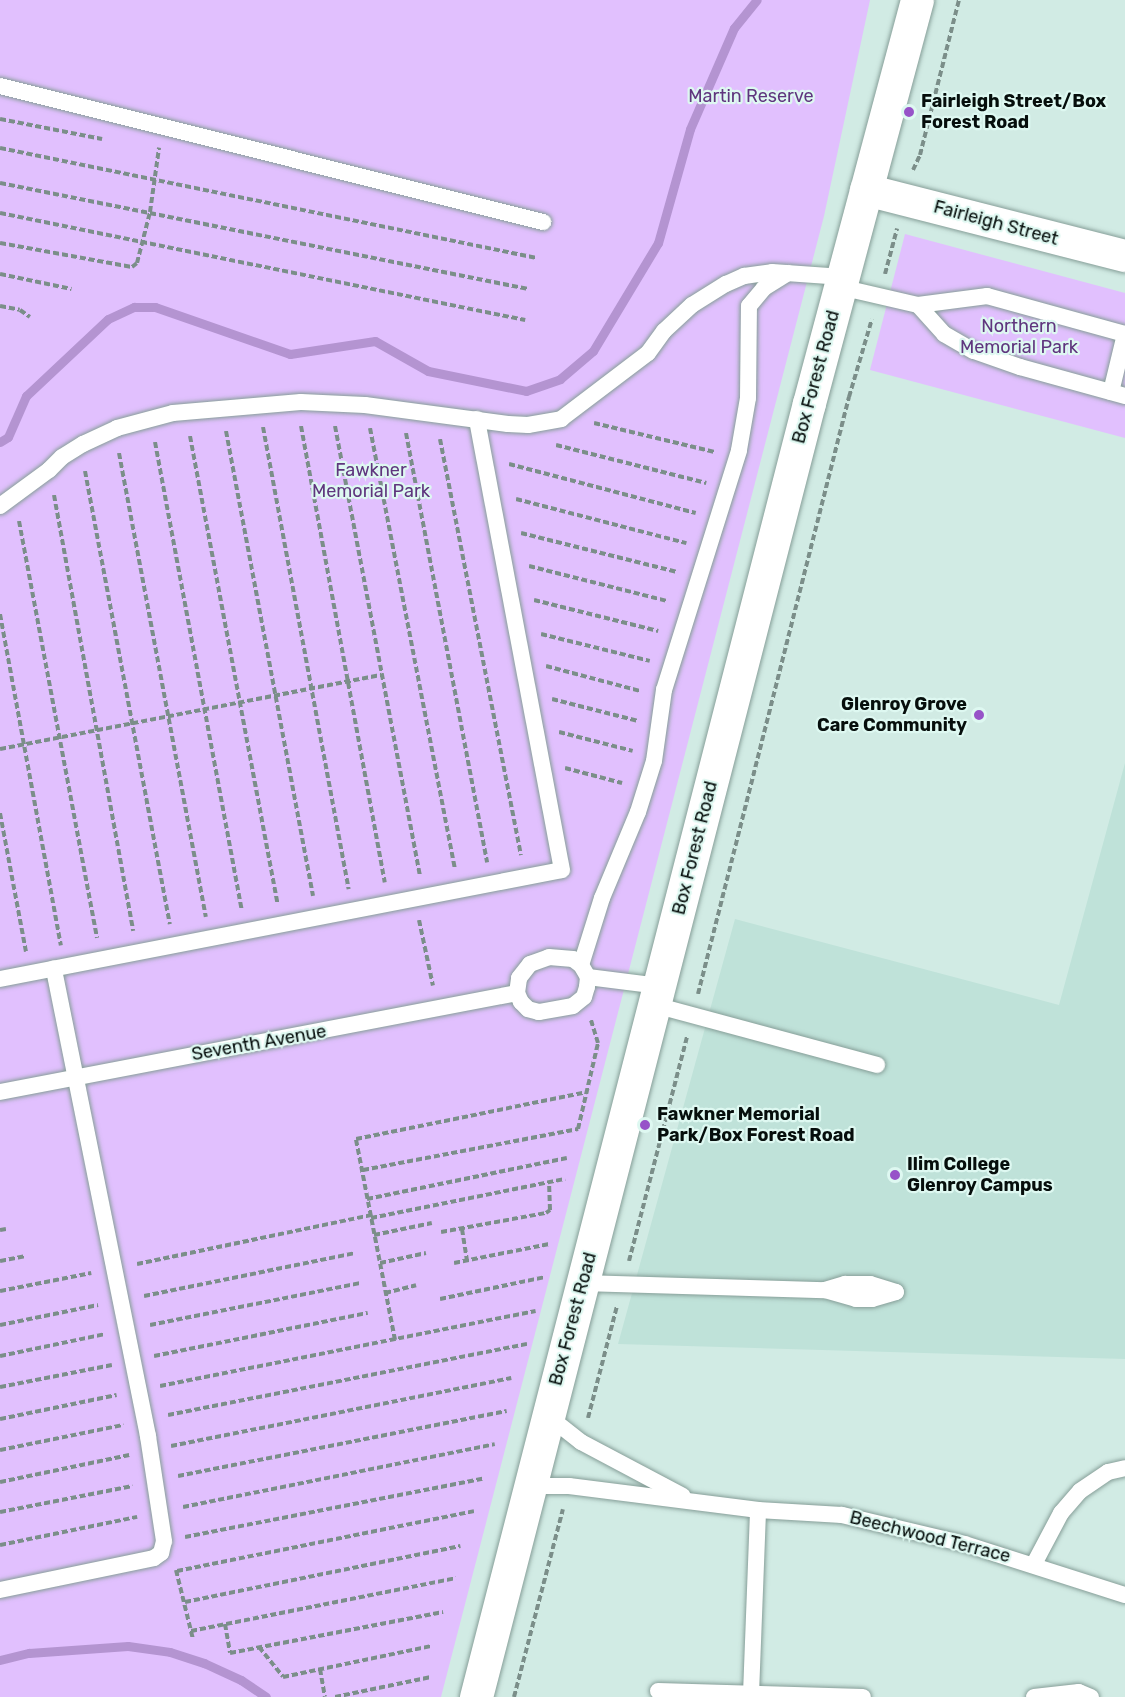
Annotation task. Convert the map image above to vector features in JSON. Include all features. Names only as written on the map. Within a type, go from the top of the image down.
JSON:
[{"type":"street","name":"Box Forest Road","points":[[477,1697],[841,282],[917,0]]},
{"type":"street","name":"Fairleigh Street","points":[[866,190],[1125,256]]},
{"type":"lane","points":[[0,86],[543,222]]},
{"type":"lane","points":[[788,273],[764,288],[749,306],[748,398],[736,458],[671,667],[663,698],[655,757],[645,789],[602,898],[585,971],[584,997],[573,1006],[539,1012],[528,1009],[517,993],[519,978],[523,970],[540,959],[565,958],[585,971],[657,996],[877,1065]]},
{"type":"lane","points":[[0,506],[80,445],[114,429],[186,411],[297,402],[365,405],[436,416],[528,425],[566,417],[648,353],[664,331],[708,293],[744,276],[788,273],[841,282],[879,296],[918,305],[987,296],[1125,334],[1118,394],[1020,367],[974,351],[944,334],[918,305]]},
{"type":"lane","points":[[0,979],[562,870],[477,419]]},
{"type":"lane","points":[[0,1590],[154,1558],[161,1553],[163,1545],[150,1451],[74,1076],[73,1045],[59,967]]},
{"type":"lane","name":"Seventh Avenue","points":[[0,1092],[517,993]]},
{"type":"lane","points":[[582,1283],[825,1290]]},
{"type":"lane","name":"Beechwood Terrace","points":[[548,1416],[581,1442],[694,1502]]},
{"type":"lane","points":[[1034,1564],[1061,1513],[1080,1491],[1108,1472],[1125,1468]]},
{"type":"lane","name":"Beechwood Terrace","points":[[530,1486],[569,1486],[758,1510],[842,1515],[892,1525],[1034,1564],[1125,1595]]},
{"type":"lane","points":[[751,1694],[758,1510]]},
{"type":"lane","points":[[658,1690],[863,1697]]},
{"type":"lane","points":[[1034,1697],[1079,1692],[1091,1697]]},
{"type":"path","points":[[879,296],[905,199],[920,155],[959,0]]},
{"type":"path","points":[[0,119],[113,141]]},
{"type":"path","points":[[0,243],[132,267],[137,262],[150,212],[162,126]]},
{"type":"path","points":[[0,148],[537,258]]},
{"type":"path","points":[[147,148],[158,150]]},
{"type":"path","points":[[0,183],[528,289]]},
{"type":"path","points":[[0,213],[525,320]]},
{"type":"path","points":[[0,274],[71,289]]},
{"type":"path","points":[[0,306],[20,310],[30,318]]},
{"type":"path","points":[[297,402],[389,903]]},
{"type":"path","points":[[331,403],[382,675],[437,1008]]},
{"type":"path","points":[[259,404],[353,910]]},
{"type":"path","points":[[365,405],[459,890]]},
{"type":"path","points":[[222,407],[317,917]]},
{"type":"path","points":[[402,410],[491,884]]},
{"type":"path","points":[[186,411],[281,924]]},
{"type":"path","points":[[436,416],[525,877]]},
{"type":"path","points":[[566,417],[736,458]]},
{"type":"path","points":[[150,420],[246,931]]},
{"type":"path","points":[[114,429],[210,938]]},
{"type":"path","points":[[548,443],[726,489]]},
{"type":"path","points":[[80,445],[174,945]]},
{"type":"path","points":[[485,458],[717,520]]},
{"type":"path","points":[[49,470],[137,952]]},
{"type":"path","points":[[491,493],[707,549]]},
{"type":"path","points":[[14,495],[101,959]]},
{"type":"path","points":[[497,526],[698,577]]},
{"type":"path","points":[[503,560],[688,607]]},
{"type":"path","points":[[510,594],[680,636]]},
{"type":"path","points":[[0,614],[24,745],[59,967]]},
{"type":"path","points":[[516,627],[671,667]]},
{"type":"path","points":[[522,660],[663,698]]},
{"type":"path","points":[[0,749],[382,675]]},
{"type":"path","points":[[528,692],[659,726]]},
{"type":"path","points":[[535,726],[655,757]]},
{"type":"path","points":[[541,762],[645,789]]},
{"type":"path","points":[[0,813],[30,973]]},
{"type":"path","points":[[362,1170],[578,1129],[598,1043],[584,997]]},
{"type":"path","points":[[395,1340],[356,1139],[587,1092]]},
{"type":"path","points":[[368,1199],[567,1158]]},
{"type":"path","points":[[0,1292],[565,1179]]},
{"type":"path","points":[[441,1232],[546,1213],[550,1210],[549,1183]]},
{"type":"path","points":[[374,1235],[432,1223]]},
{"type":"path","points":[[0,1230],[6,1228]]},
{"type":"path","points":[[462,1229],[467,1261]]},
{"type":"path","points":[[454,1263],[549,1244]]},
{"type":"path","points":[[0,1325],[355,1253]]},
{"type":"path","points":[[380,1263],[426,1253]]},
{"type":"path","points":[[0,1261],[25,1256]]},
{"type":"path","points":[[440,1299],[545,1277]]},
{"type":"path","points":[[0,1356],[361,1283]]},
{"type":"path","points":[[385,1293],[416,1285]]},
{"type":"path","points":[[0,1419],[536,1311]]},
{"type":"path","points":[[0,1387],[368,1313]]},
{"type":"path","points":[[0,1450],[527,1344]]},
{"type":"path","points":[[0,1482],[511,1378]]},
{"type":"path","points":[[0,1512],[507,1411]]},
{"type":"path","points":[[0,1545],[495,1444]]},
{"type":"path","points":[[193,1639],[176,1571],[163,1545],[482,1479]]},
{"type":"path","points":[[176,1571],[474,1511]]},
{"type":"path","points":[[185,1602],[460,1545]]},
{"type":"path","points":[[191,1631],[456,1578]]},
{"type":"path","points":[[225,1624],[230,1653],[444,1612]]},
{"type":"path","points":[[259,1647],[283,1677],[432,1646]]},
{"type":"path","points":[[320,1669],[325,1697]]},
{"type":"path","points":[[335,1697],[431,1677]]},
{"type":"shaded area","name":"Ilim College Glenroy Campus","points":[[1125,763],[1125,1359],[618,1344],[735,919],[1059,1005]]},
{"type":"green space","name":"Fawkner Memorial Park","points":[[0,0],[870,0],[824,216],[441,1697],[0,1697]]},
{"type":"green space","name":"Northern Memorial Park","points":[[905,234],[1125,293],[1125,438],[870,370]]},
{"type":"waterway","points":[[0,442],[8,437],[26,396],[108,319],[134,307],[155,307],[290,354],[375,341],[428,371],[526,391],[560,379],[593,351],[658,243],[690,129],[734,28],[757,0]]},
{"type":"waterway","points":[[0,1660],[29,1653],[128,1646],[170,1652],[204,1663],[241,1680],[266,1697]]},
{"type":"place","name":"Fairleigh Street/Box Forest Road","points":[[909,112]]},
{"type":"place","name":"Glenroy Grove Care Community","points":[[979,715]]},
{"type":"place","name":"Fawkner Memorial Park/Box Forest Road","points":[[645,1125]]},
{"type":"place","name":"Ilim College Glenroy Campus","points":[[895,1175]]},
{"type":"park label","name":"Martin Reserve","points":[[751,96]]}]
